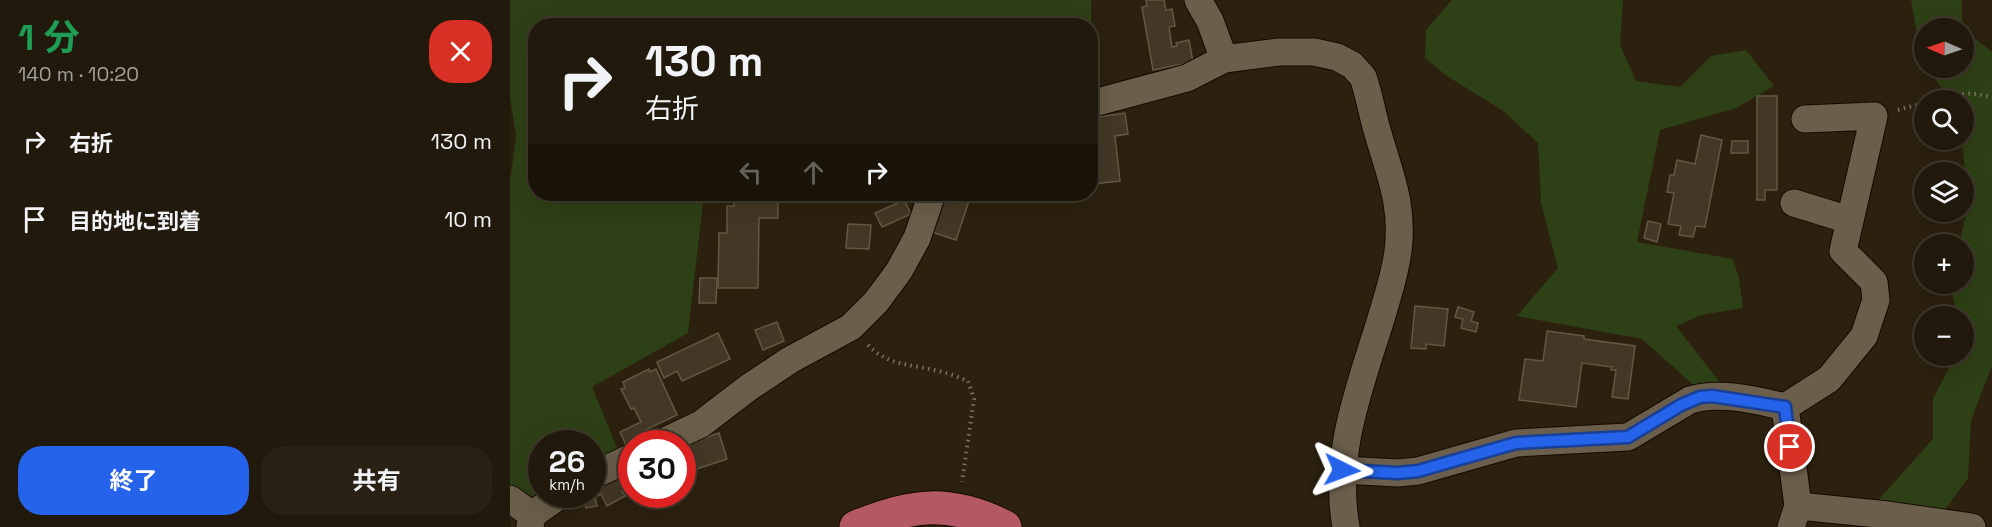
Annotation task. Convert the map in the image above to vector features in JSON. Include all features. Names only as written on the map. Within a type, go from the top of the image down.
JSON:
[{"type":"main road","points":[[856,527],[902,510],[938,507],[958,509],[1005,527]]},
{"type":"street","points":[[1198,0],[1210,21],[1224,59]]},
{"type":"street","points":[[1098,102],[1187,78],[1224,59],[1279,52],[1299,51],[1337,57],[1352,64],[1358,70],[1366,85],[1377,131],[1396,191],[1399,211],[1398,250],[1391,285],[1360,385],[1344,448],[1342,470],[1346,527]]},
{"type":"street","points":[[1342,470],[1398,473],[1418,471],[1516,443],[1628,437],[1681,405],[1700,397],[1724,397],[1785,407],[1829,379],[1863,336],[1876,300],[1874,282],[1843,251],[1848,220],[1874,116],[1805,119]]},
{"type":"street","points":[[688,430],[701,424],[748,387],[851,327],[876,302],[899,272],[917,238],[930,201]]},
{"type":"street","points":[[1794,202],[1848,220]]},
{"type":"street","points":[[1785,407],[1795,516],[1888,515],[1972,527]]},
{"type":"street","points":[[510,499],[531,521],[546,508]]},
{"type":"path","points":[[1974,94],[1982,94],[1992,98]]},
{"type":"path","points":[[851,327],[877,355],[897,363],[942,372],[968,381],[974,399],[958,509]]},
{"type":"green space","points":[[510,0],[1091,0],[1091,18],[528,18],[528,201],[703,201],[688,333],[592,387],[618,450],[618,456],[606,462],[606,430],[528,430],[528,499],[510,491],[510,182],[516,136],[510,96]]},
{"type":"green space","points":[[1452,0],[1623,0],[1620,45],[1636,81],[1680,87],[1711,56],[1746,50],[1774,86],[1736,108],[1660,130],[1637,242],[1733,259],[1739,278],[1743,308],[1701,315],[1676,326],[1725,389],[1699,390],[1642,339],[1517,316],[1558,268],[1541,203],[1538,143],[1502,110],[1447,76],[1425,58],[1426,30]]},
{"type":"green space","points":[[1911,0],[1962,0],[1962,18],[1914,18]]},
{"type":"green space","points":[[1974,38],[1992,52],[1992,366],[1971,420],[1968,478],[1941,515],[1873,506],[1933,439],[1933,399],[1950,366],[1974,366],[1974,306],[1955,306],[1952,294],[1974,294],[1974,234],[1961,234],[1964,222],[1974,222],[1974,162],[1964,162],[1963,150],[1974,150],[1974,90],[1942,90],[1935,78],[1974,78]]},
{"type":"building","points":[[1146,0],[1164,0],[1166,10],[1172,9],[1175,26],[1169,27],[1172,47],[1177,46],[1176,43],[1189,40],[1193,62],[1153,70],[1142,7],[1147,6]]},
{"type":"building","points":[[1757,96],[1777,96],[1777,190],[1765,190],[1765,200],[1757,200]]},
{"type":"building","points":[[1125,113],[1128,134],[1115,136],[1120,181],[1098,183],[1098,117]]},
{"type":"building","points":[[1701,135],[1722,140],[1705,227],[1696,226],[1693,237],[1679,235],[1681,226],[1668,224],[1674,193],[1667,192],[1670,175],[1674,175],[1677,160],[1695,164]]},
{"type":"building","points":[[1732,141],[1748,141],[1748,153],[1731,153]]},
{"type":"building","points":[[734,201],[778,201],[778,218],[759,218],[758,288],[718,288],[719,233],[727,233],[727,206],[734,206]]},
{"type":"building","points":[[904,201],[911,214],[882,227],[875,213]]},
{"type":"building","points":[[943,201],[969,201],[956,240],[932,232]]},
{"type":"building","points":[[1648,221],[1661,224],[1657,242],[1644,238]]},
{"type":"building","points":[[848,224],[871,225],[869,249],[846,248]]},
{"type":"building","points":[[700,278],[717,278],[716,303],[699,303]]},
{"type":"building","points":[[1415,306],[1448,309],[1444,346],[1426,344],[1426,349],[1411,348]]},
{"type":"building","points":[[1458,307],[1474,312],[1471,321],[1478,323],[1476,332],[1461,328],[1463,319],[1455,317]]},
{"type":"building","points":[[777,322],[784,341],[763,350],[755,330]]},
{"type":"building","points":[[1547,331],[1635,346],[1628,399],[1612,397],[1616,370],[1611,370],[1612,367],[1582,363],[1576,407],[1519,400],[1525,359],[1543,361]]},
{"type":"building","points":[[718,333],[730,359],[682,381],[677,371],[664,378],[657,362]]},
{"type":"building","points":[[649,369],[650,372],[656,369],[677,415],[645,430],[624,430],[641,422],[634,408],[631,409],[621,389],[625,388],[623,382]]},
{"type":"building","points":[[719,433],[727,459],[696,469],[696,440]]},
{"type":"building","points":[[617,473],[618,475],[618,500],[607,506],[606,504],[606,479]]},
{"type":"route","points":[[1342,470],[1398,473],[1418,471],[1516,443],[1628,437],[1690,400],[1712,396],[1785,407],[1790,447]]}]
